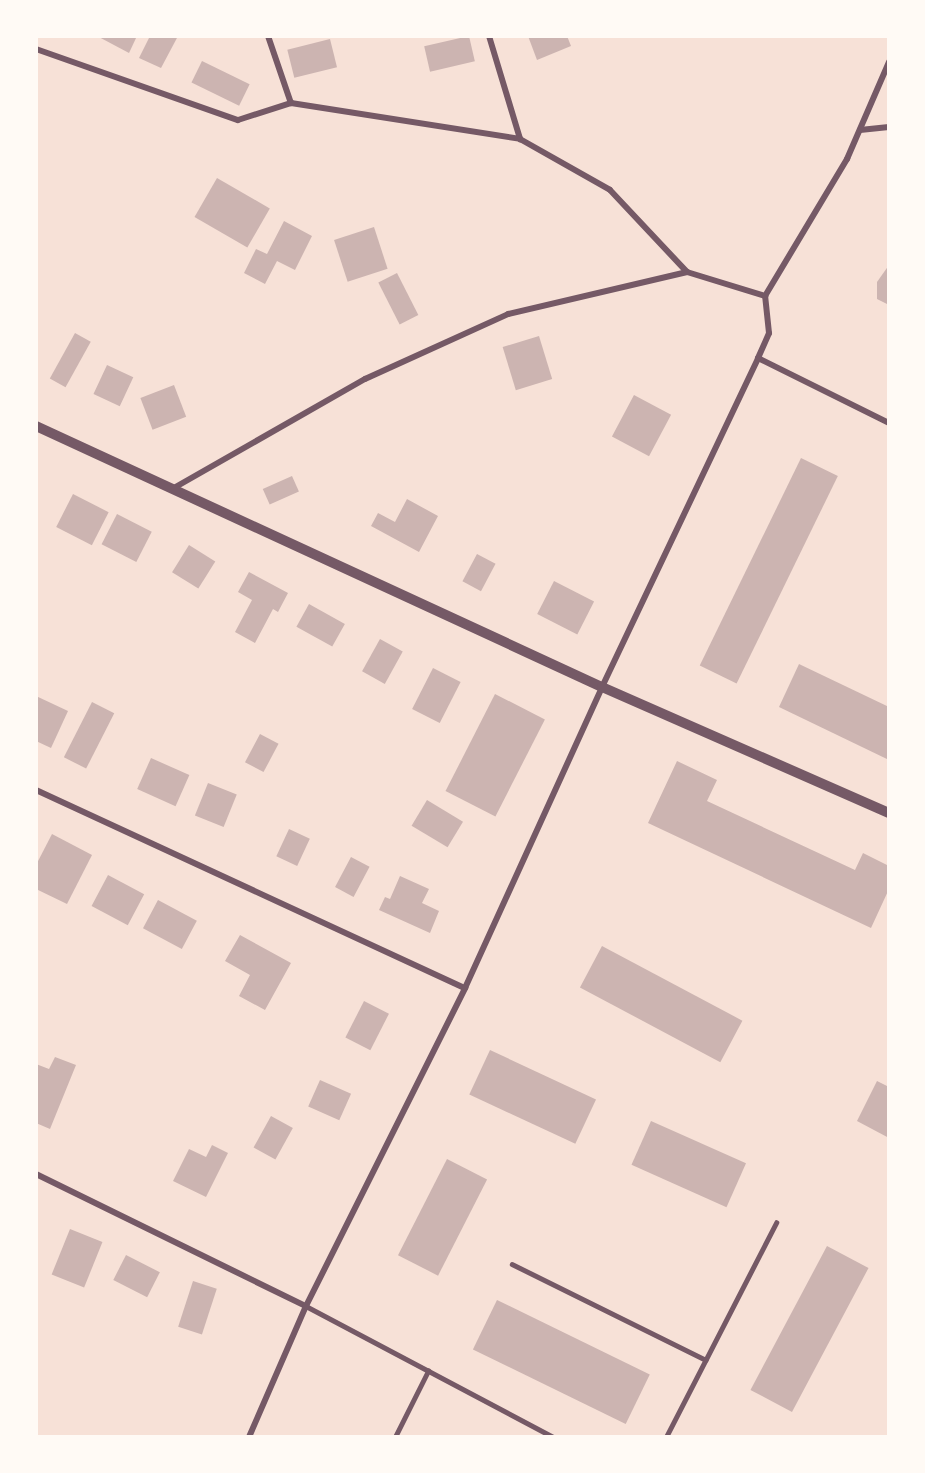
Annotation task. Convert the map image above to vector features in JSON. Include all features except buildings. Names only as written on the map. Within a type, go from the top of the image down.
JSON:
[{"type":"street","points":[[268,36],[291,103]]},
{"type":"street","points":[[489,36],[520,139]]},
{"type":"street","points":[[36,49],[238,120],[291,103],[520,139],[610,190],[687,272],[765,296]]},
{"type":"street","points":[[249,1437],[306,1306],[465,988],[602,687],[758,358],[769,333],[765,296],[847,159],[889,62]]},
{"type":"street","points":[[860,130],[889,127]]},
{"type":"street","points":[[170,490],[365,379],[508,314],[687,272]]},
{"type":"street","points":[[758,358],[889,423]]},
{"type":"street","points":[[36,426],[170,490],[602,687],[889,813]]},
{"type":"street","points":[[36,790],[465,988]]},
{"type":"street","points":[[36,1174],[306,1306]]},
{"type":"lane","points":[[666,1437],[776,1223]]},
{"type":"lane","points":[[512,1264],[706,1360]]},
{"type":"lane","points":[[306,1306],[552,1437]]},
{"type":"lane","points":[[395,1437],[428,1371]]}]
